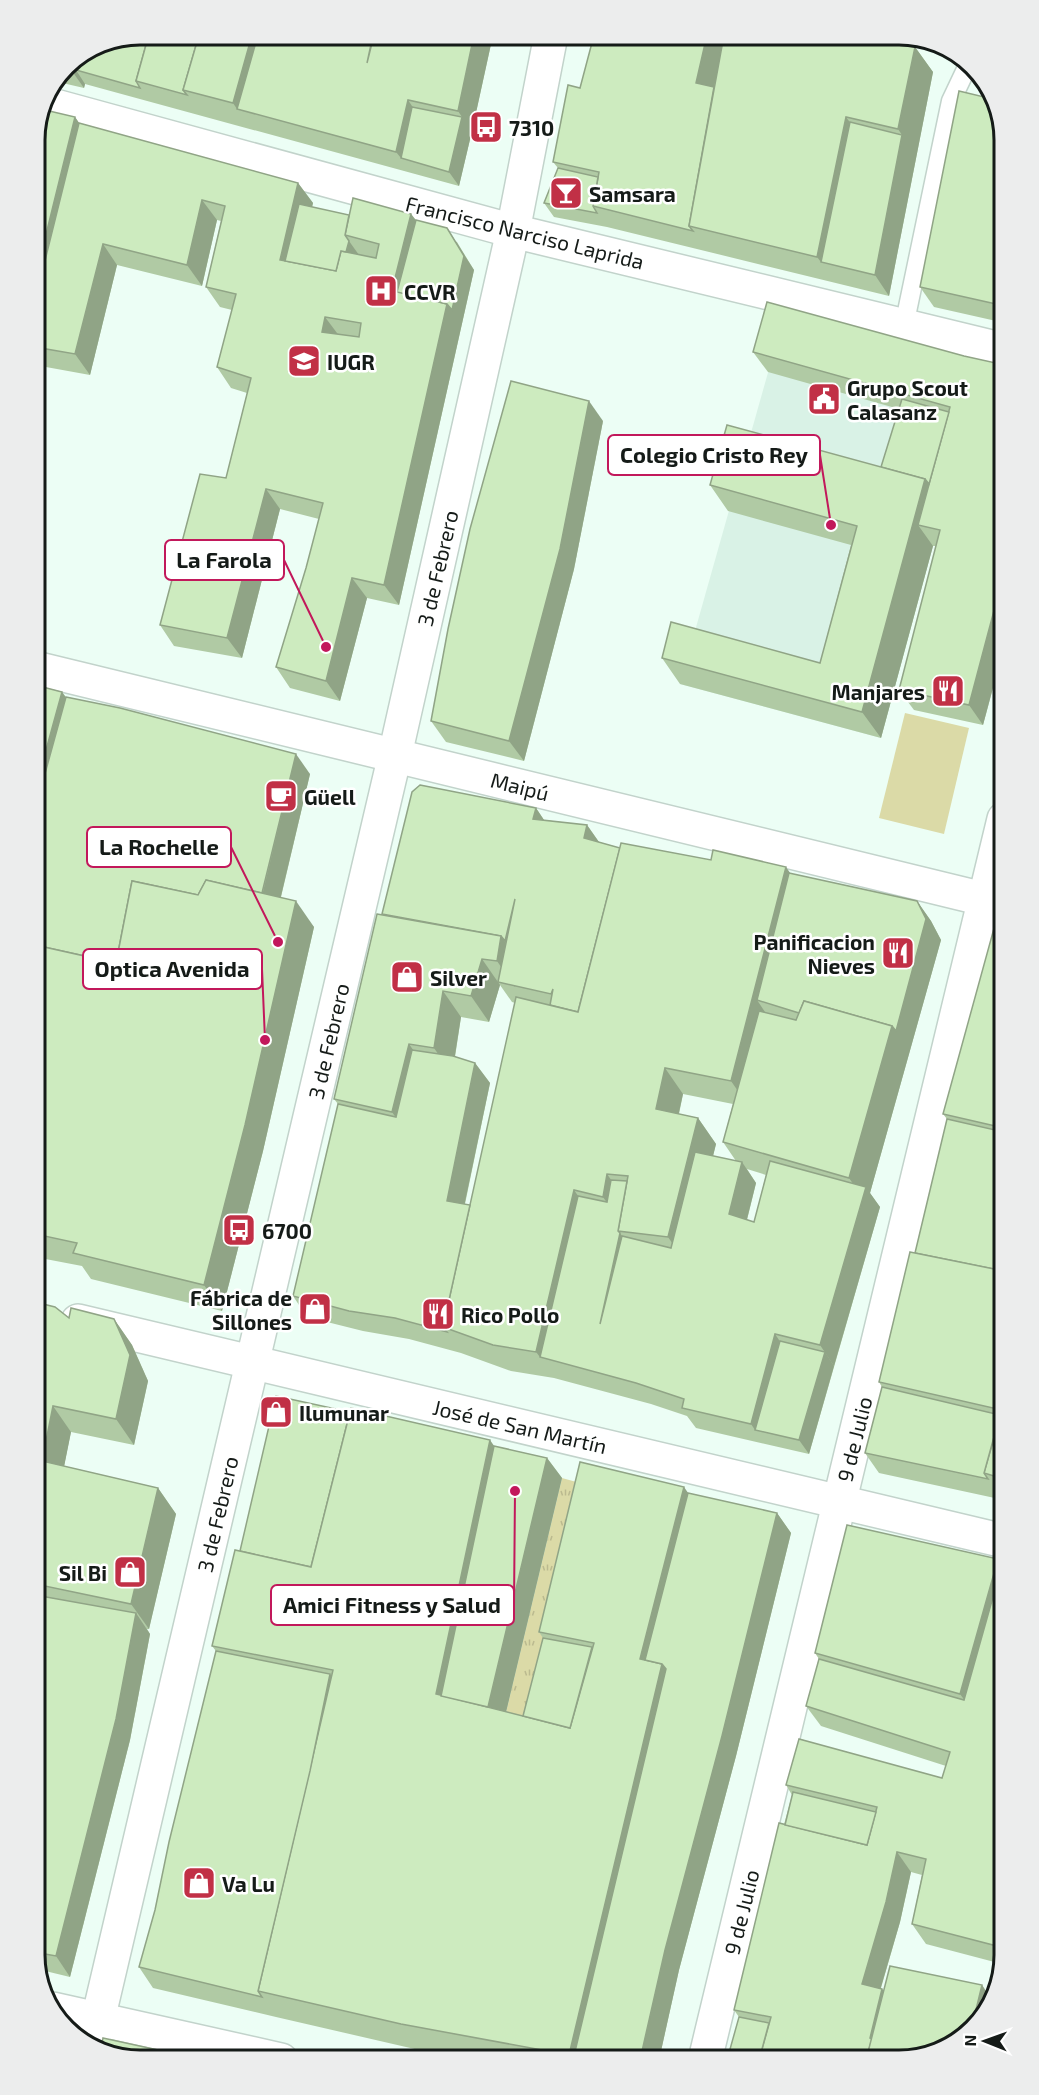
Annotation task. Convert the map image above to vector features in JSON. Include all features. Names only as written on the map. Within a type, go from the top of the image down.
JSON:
[{"type":"street","name":"3 de Febrero","points":[[95,2032],[395,755],[513,231],[549,45]]},
{"type":"street","name":"Francisco Narciso Laprida","points":[[52,105],[513,231],[994,347]]},
{"type":"street","name":"Maipú","points":[[45,670],[994,902]]},
{"type":"street","name":"9 de Julio","points":[[707,2050],[839,1502],[994,906]]},
{"type":"street","name":"José de San Martín","points":[[46,1313],[994,1538]]},
{"type":"street","points":[[69,2018],[95,2032],[215,2050]]},
{"type":"lane","points":[[904,326],[951,101],[965,72]]},
{"type":"shaded area","points":[[782,323],[978,376],[881,738],[680,684]]},
{"type":"green space","points":[[905,713],[969,728],[944,834],[879,818]]},
{"type":"green space","points":[[562,1478],[598,1488],[536,1741],[501,1733]]},
{"type":"building","points":[[146,45],[136,81],[140,88],[76,70],[92,58],[109,50]]},
{"type":"building","points":[[146,45],[196,45],[183,90],[187,95],[136,81]]},
{"type":"building","points":[[196,45],[249,45],[233,103],[183,90]]},
{"type":"building","points":[[255,45],[371,45],[367,63],[372,45],[472,45],[458,111],[408,100],[396,152],[237,109]]},
{"type":"building","points":[[591,45],[705,45],[696,83],[714,87],[689,226],[693,231],[593,206],[599,172],[553,162],[568,85],[580,88]]},
{"type":"building","points":[[722,45],[904,45],[915,47],[898,129],[846,117],[817,257],[689,226]]},
{"type":"building","points":[[959,91],[983,97],[992,121],[994,140],[994,304],[920,287]]},
{"type":"building","points":[[412,107],[462,117],[449,172],[401,158]]},
{"type":"building","points":[[50,111],[75,117],[45,238],[45,134],[48,115]]},
{"type":"building","points":[[850,122],[902,135],[875,275],[821,262]]},
{"type":"building","points":[[79,123],[298,183],[280,260],[336,271],[341,251],[376,258],[379,244],[345,235],[353,198],[411,214],[392,290],[447,304],[384,585],[352,578],[326,681],[276,667],[323,503],[266,489],[227,638],[160,625],[200,474],[226,478],[251,378],[217,367],[236,294],[206,287],[225,206],[202,200],[187,265],[103,244],[75,354],[45,349],[45,261]],"holes":[[[325,317],[361,323],[359,337],[322,332]]]},
{"type":"building","points":[[558,168],[598,177],[593,206],[597,213],[544,203]]},
{"type":"building","points":[[299,204],[349,215],[345,235],[349,241],[346,252],[341,251],[336,271],[285,261]]},
{"type":"building","points":[[416,220],[447,228],[464,256],[452,310],[447,304],[397,292]]},
{"type":"building","points":[[767,302],[994,363],[994,611],[969,705],[899,690],[940,530],[918,525],[950,407],[753,352]]},
{"type":"building","points":[[511,381],[589,401],[560,549],[509,741],[431,721],[470,529]]},
{"type":"building","points":[[902,399],[949,412],[929,484],[925,479],[881,467]]},
{"type":"building","points":[[727,425],[925,479],[862,712],[662,658],[671,622],[820,663],[857,526],[710,485]]},
{"type":"building","points":[[45,688],[62,692],[45,754]]},
{"type":"building","points":[[66,697],[120,708],[296,754],[262,893],[206,880],[198,895],[132,881],[116,963],[45,947],[45,774]]},
{"type":"building","points":[[420,785],[536,808],[533,819],[587,825],[584,838],[620,848],[578,1012],[550,1005],[553,989],[551,994],[498,982],[515,899],[505,941],[501,936],[382,914],[412,792]]},
{"type":"building","points":[[621,843],[711,860],[713,850],[786,867],[731,1081],[665,1068],[656,1109],[698,1118],[668,1237],[618,1231],[628,1176],[607,1174],[603,1197],[574,1190],[536,1352],[493,1345],[443,1327],[516,997],[578,1012]]},
{"type":"building","points":[[789,873],[917,901],[926,919],[896,1031],[892,1026],[804,1001],[799,1013],[757,1000]]},
{"type":"building","points":[[206,880],[296,901],[245,1125],[204,1285],[73,1253],[77,1243],[45,1236],[45,947],[116,963],[132,881],[198,895]]},
{"type":"building","points":[[377,914],[501,936],[497,961],[482,959],[471,996],[443,991],[434,1048],[409,1044],[392,1112],[334,1099]]},
{"type":"building","points":[[994,928],[994,1126],[943,1114]]},
{"type":"building","points":[[804,1001],[892,1026],[849,1178],[723,1142],[759,1011],[796,1020]]},
{"type":"building","points":[[412,1050],[453,1056],[475,1063],[447,1201],[470,1205],[443,1327],[447,1332],[395,1318],[349,1311],[293,1296],[338,1104],[396,1117]]},
{"type":"building","points":[[947,1119],[994,1130],[994,1269],[915,1253]]},
{"type":"building","points":[[695,1152],[742,1162],[729,1214],[754,1222],[770,1161],[866,1187],[820,1345],[775,1334],[751,1424],[682,1408],[684,1399],[636,1383],[540,1357],[578,1196],[607,1202],[611,1180],[627,1181],[618,1231],[620,1233],[600,1324],[622,1236],[671,1248]]},
{"type":"building","points":[[910,1252],[994,1269],[994,1408],[879,1382]]},
{"type":"building","points":[[45,1304],[55,1307],[69,1318],[71,1308],[114,1319],[130,1355],[116,1419],[53,1406],[45,1446]]},
{"type":"building","points":[[780,1341],[825,1352],[799,1440],[755,1430]]},
{"type":"building","points":[[882,1387],[994,1414],[994,1437],[984,1473],[988,1479],[865,1453]]},
{"type":"building","points":[[276,1396],[350,1412],[311,1567],[240,1551]]},
{"type":"building","points":[[351,1408],[490,1440],[436,1694],[570,1728],[594,1643],[539,1632],[580,1462],[684,1487],[640,1659],[662,1664],[570,2050],[542,2050],[401,2024],[258,1991],[333,1670],[212,1646],[235,1550],[311,1567]]},
{"type":"building","points":[[994,1438],[994,1476],[984,1473]]},
{"type":"building","points":[[494,1446],[547,1458],[488,1707],[441,1696]]},
{"type":"building","points":[[45,1462],[158,1488],[131,1604],[45,1586]]},
{"type":"building","points":[[688,1493],[777,1513],[722,1736],[665,1950],[642,2050],[575,2050],[666,1669],[662,1664],[645,1660]]},
{"type":"building","points":[[847,1525],[994,1558],[994,1573],[960,1694],[815,1653]]},
{"type":"building","points":[[994,1593],[994,1945],[912,1924],[926,1859],[897,1852],[886,1902],[862,1984],[882,1989],[869,2050],[762,2050],[771,2017],[734,2010],[779,1823],[867,1845],[877,1807],[786,1785],[799,1739],[942,1778],[950,1752],[806,1706],[819,1659],[964,1700]]},
{"type":"building","points":[[45,1597],[136,1613],[116,1719],[56,1956],[45,1954]]},
{"type":"building","points":[[543,1638],[592,1647],[570,1728],[523,1716]]},
{"type":"building","points":[[216,1651],[330,1674],[310,1771],[258,1991],[262,1997],[139,1967],[155,1910],[169,1842]]},
{"type":"building","points":[[793,1792],[876,1812],[867,1845],[785,1825]]},
{"type":"building","points":[[890,1966],[982,1985],[975,2011],[955,2011],[955,2031],[935,2043],[899,2050],[869,2050]]},
{"type":"building","points":[[739,2017],[769,2023],[762,2050],[730,2050]]},
{"type":"building","points":[[103,2038],[158,2050],[134,2050],[102,2042]]},
{"type":"place","name":"7310","points":[[486,127]]},
{"type":"place","name":"Samsara","points":[[566,193]]},
{"type":"place","name":"CCVR","points":[[381,291]]},
{"type":"place","name":"IUGR","points":[[304,361]]},
{"type":"place","name":"Grupo Scout Calasanz","points":[[824,399]]},
{"type":"place","name":"Colegio Cristo Rey","points":[[831,525]]},
{"type":"place","name":"La Farola","points":[[326,647]]},
{"type":"place","name":"Manjares","points":[[948,691]]},
{"type":"place","name":"Güell","points":[[281,796]]},
{"type":"place","name":"La Rochelle","points":[[278,942]]},
{"type":"place","name":"Panificacion Nieves","points":[[898,953]]},
{"type":"place","name":"Silver","points":[[407,977]]},
{"type":"place","name":"Optica Avenida","points":[[265,1040]]},
{"type":"place","name":"6700","points":[[239,1230]]},
{"type":"place","name":"Fábrica de Sillones","points":[[315,1309]]},
{"type":"place","name":"Rico Pollo","points":[[438,1314]]},
{"type":"place","name":"Ilumunar","points":[[276,1412]]},
{"type":"place","name":"Amici Fitness y Salud","points":[[515,1491]]},
{"type":"place","name":"Sil Bi","points":[[130,1572]]},
{"type":"place","name":"Va Lu","points":[[199,1883]]}]
